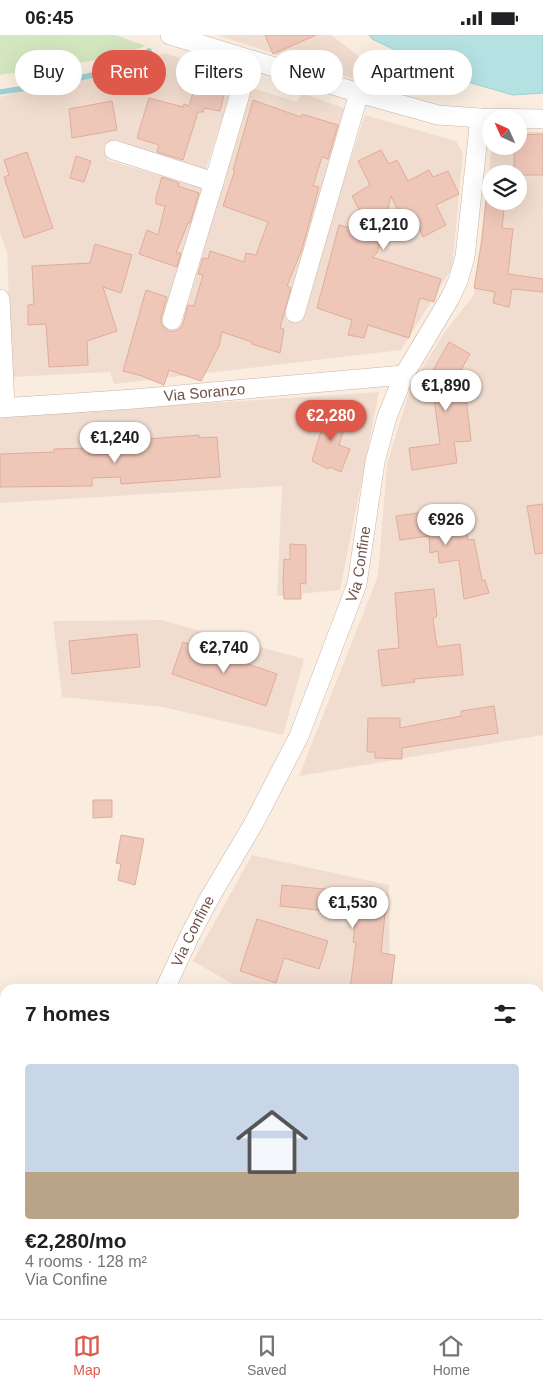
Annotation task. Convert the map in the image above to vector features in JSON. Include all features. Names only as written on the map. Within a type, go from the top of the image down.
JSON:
[{"type":"street","points":[[174,36],[218,50]]},
{"type":"street","points":[[261,63],[353,91]]},
{"type":"street","points":[[172,320],[240,95]]},
{"type":"street","points":[[295,313],[358,95]]},
{"type":"street","points":[[366,95],[438,115],[543,119]]},
{"type":"street","name":"Via Confine","points":[[167,984],[194,927],[254,823],[299,736],[357,584],[375,462],[387,417],[404,375],[439,318],[458,281],[465,257],[480,118]]},
{"type":"street","points":[[114,150],[214,182]]},
{"type":"street","name":"Via Soranzo","points":[[0,299],[2,408],[134,399],[404,375]]},
{"type":"shaded area","points":[[217,35],[331,35],[353,52],[353,79],[343,76],[343,50],[271,50],[271,52]]},
{"type":"shaded area","points":[[166,53],[176,57],[176,95],[230,95],[205,171],[111,143],[107,160],[202,188],[158,335],[168,338],[181,327],[250,95],[261,95],[261,91],[297,102],[301,95],[308,95],[346,109],[286,321],[297,322],[365,115],[456,141],[463,153],[452,268],[401,350],[114,384],[110,372],[12,377],[7,251],[0,234],[0,97],[15,93],[15,95],[82,95],[82,75],[92,72],[92,95],[166,95]]},
{"type":"shaded area","points":[[528,132],[543,132],[543,735],[299,776],[378,576],[387,464],[411,386],[446,330],[474,295],[484,210],[527,210],[527,165],[490,165],[491,155],[528,155]]},
{"type":"shaded area","points":[[379,392],[340,590],[277,596],[282,486],[0,503],[0,417]]},
{"type":"shaded area","points":[[161,620],[304,659],[283,735],[163,707],[62,697],[53,621]]},
{"type":"shaded area","points":[[252,855],[389,885],[390,984],[232,984],[193,961]]},
{"type":"green space","points":[[0,35],[115,35],[146,46],[134,50],[92,50],[92,61],[82,62],[82,50],[15,50],[15,73],[0,75]]},
{"type":"water","points":[[369,35],[543,35],[543,93],[513,95],[472,83],[472,50],[395,50],[372,39]]},
{"type":"building","points":[[265,35],[316,35],[282,50],[271,50]]},
{"type":"building","points":[[192,95],[224,95],[220,111],[204,108],[203,112],[198,112],[183,160],[157,152],[159,145],[137,138],[149,98],[183,107],[184,104],[189,106]]},
{"type":"building","points":[[253,100],[301,117],[302,114],[338,125],[328,159],[322,157],[313,186],[319,187],[302,249],[287,286],[291,288],[280,328],[284,329],[280,353],[222,332],[219,346],[201,381],[169,370],[164,385],[123,371],[146,290],[167,297],[161,323],[168,331],[175,331],[183,324],[188,305],[194,306],[203,275],[198,274],[203,258],[208,259],[210,251],[244,262],[246,253],[256,255],[268,222],[223,206],[235,170],[233,170]]},
{"type":"building","points":[[112,101],[117,130],[72,138],[69,109]]},
{"type":"building","points":[[543,134],[543,175],[527,175],[527,165],[514,165],[514,155],[528,155],[528,135]]},
{"type":"building","points":[[381,150],[389,164],[397,160],[408,181],[429,170],[433,177],[448,171],[459,194],[436,205],[446,225],[423,237],[419,227],[409,233],[391,196],[377,253],[372,257],[441,279],[434,302],[420,298],[409,338],[368,325],[364,338],[348,335],[352,320],[317,308],[339,225],[372,234],[352,196],[370,185],[358,161]]},
{"type":"building","points":[[27,152],[53,228],[24,238],[4,177],[9,175],[4,160]]},
{"type":"building","points":[[76,156],[91,161],[84,182],[70,178]]},
{"type":"building","points":[[162,177],[179,183],[178,186],[199,193],[190,223],[188,223],[176,253],[181,253],[177,267],[139,254],[147,230],[158,235],[165,206],[156,204],[156,197]]},
{"type":"building","points":[[485,210],[504,210],[502,228],[513,229],[508,274],[543,279],[543,292],[512,289],[509,307],[493,303],[495,292],[474,288]]},
{"type":"building","points":[[95,244],[132,255],[121,293],[103,287],[117,331],[87,341],[88,365],[49,367],[46,324],[28,325],[28,305],[34,304],[32,266],[90,263]]},
{"type":"building","points":[[449,342],[470,354],[450,389],[465,388],[471,441],[454,442],[457,463],[412,470],[409,448],[440,444],[431,374]]},
{"type":"building","points":[[320,409],[347,420],[339,445],[350,449],[341,472],[330,467],[328,469],[312,461],[322,428],[315,426]]},
{"type":"building","points":[[199,435],[199,438],[217,437],[220,477],[121,484],[120,477],[92,478],[92,486],[0,487],[0,454],[54,452],[54,449],[89,448],[89,455],[119,454],[118,444],[135,442],[135,440]]},
{"type":"building","points":[[543,504],[543,553],[535,554],[527,506]]},
{"type":"building","points":[[447,509],[451,531],[466,529],[468,540],[474,539],[482,580],[485,580],[489,593],[464,599],[459,560],[439,563],[438,551],[430,553],[429,536],[400,540],[396,516]]},
{"type":"building","points":[[290,544],[306,545],[306,584],[300,583],[301,599],[284,599],[284,559],[290,560]]},
{"type":"building","points":[[434,589],[437,616],[433,619],[437,647],[460,644],[463,675],[414,679],[415,682],[382,686],[378,650],[399,648],[395,593]]},
{"type":"building","points":[[137,634],[140,667],[72,674],[69,641]]},
{"type":"building","points":[[183,642],[277,674],[266,706],[172,674]]},
{"type":"building","points":[[494,706],[498,733],[402,748],[402,759],[375,758],[375,752],[367,752],[368,718],[400,718],[400,728],[461,716],[461,711]]},
{"type":"building","points":[[93,800],[112,800],[112,817],[93,818]]},
{"type":"building","points":[[121,835],[144,839],[135,885],[118,880],[121,864],[116,863]]},
{"type":"building","points":[[282,885],[387,895],[381,953],[395,955],[392,984],[351,984],[356,943],[353,942],[356,914],[280,906]]},
{"type":"building","points":[[257,919],[328,941],[319,969],[284,958],[276,983],[240,971]]},
{"type":"waterway","points":[[0,92],[47,85],[92,75]]}]
